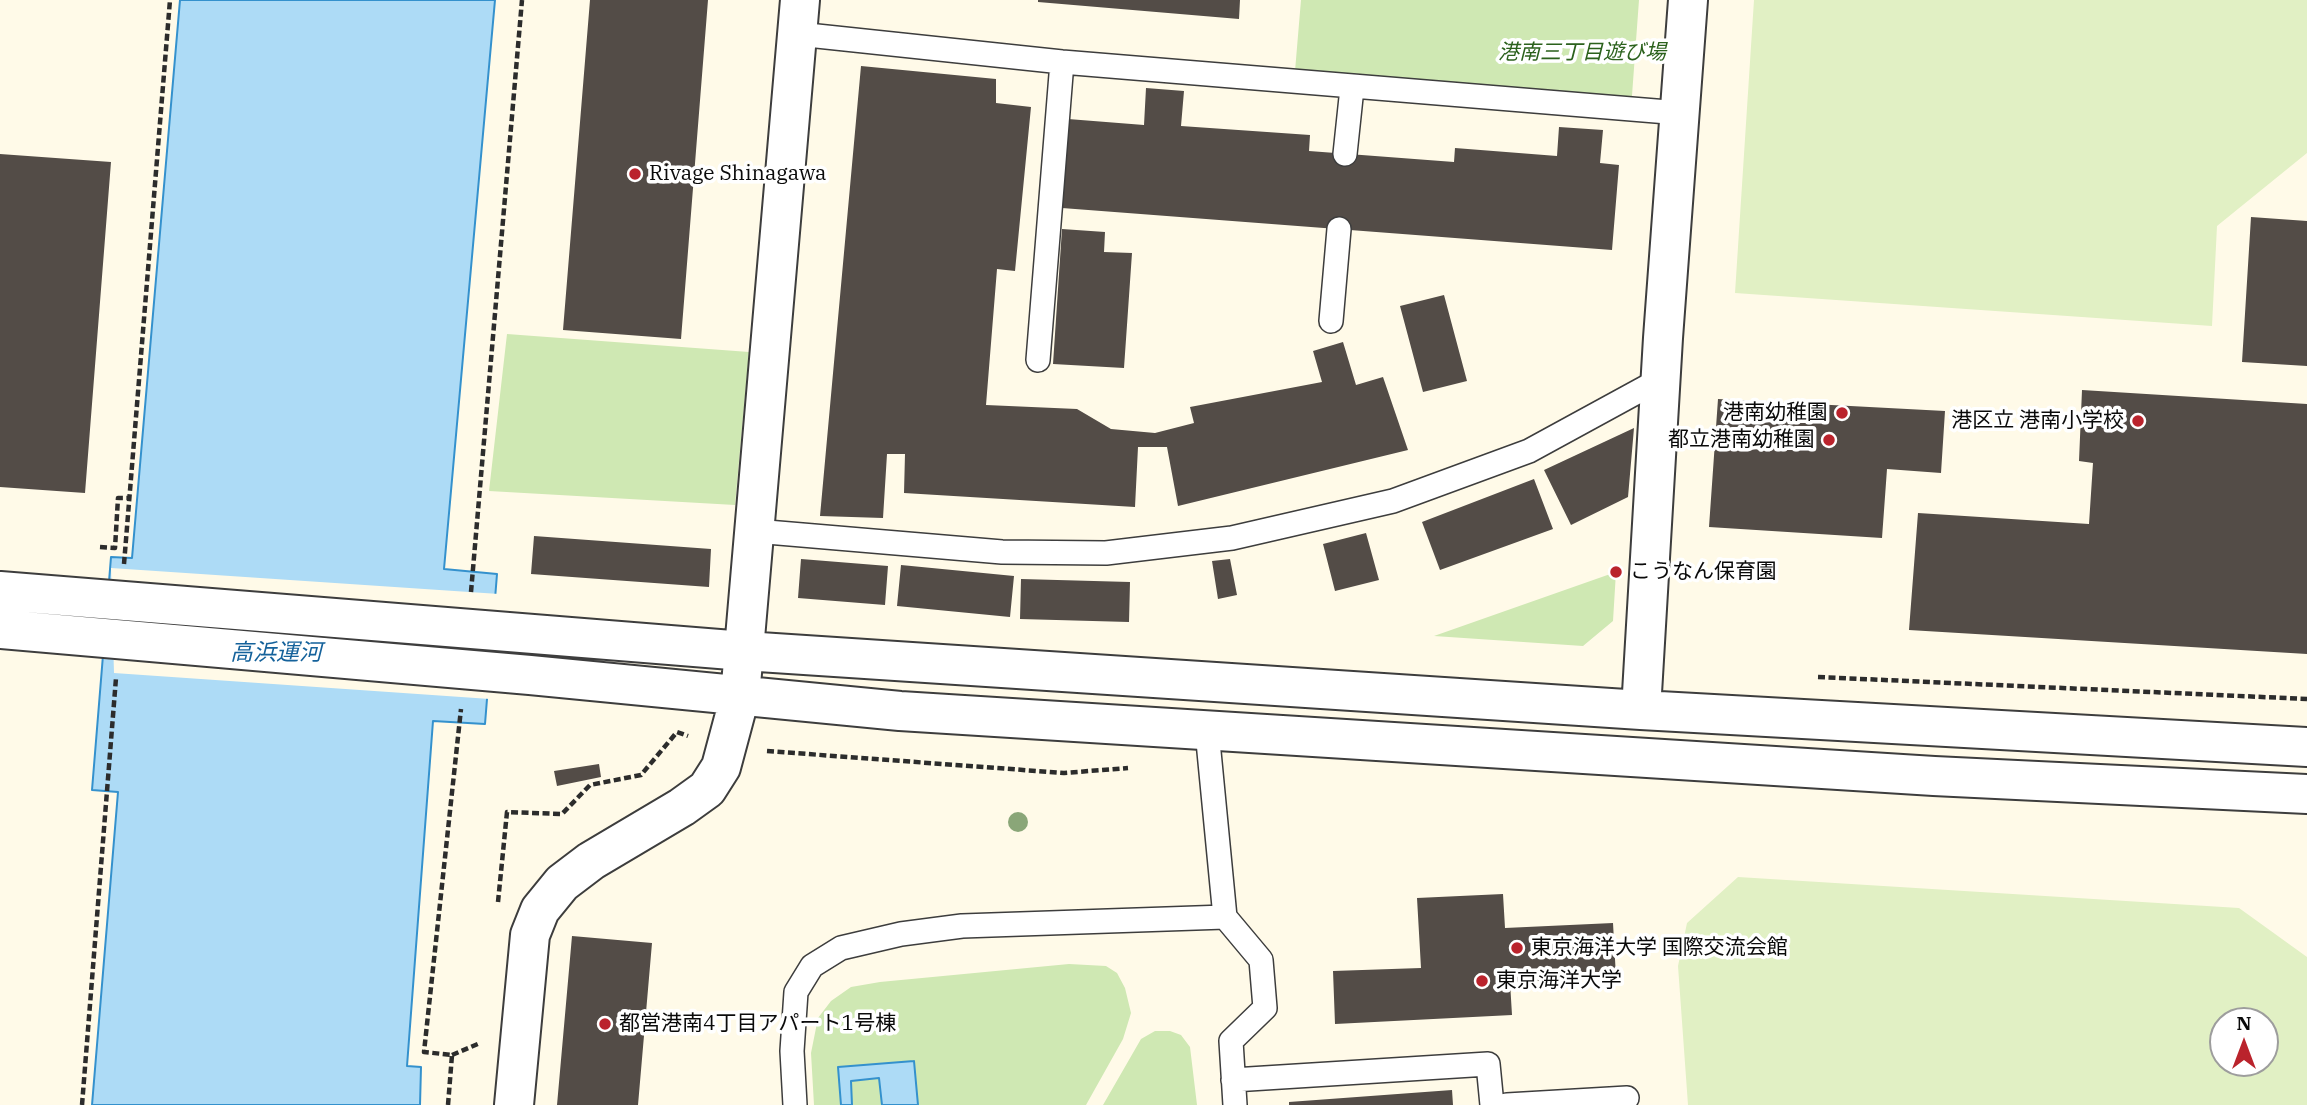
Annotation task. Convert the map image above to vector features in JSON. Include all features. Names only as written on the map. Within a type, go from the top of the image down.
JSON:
[{"type":"street","points":[[1641,710],[1688,0]]},
{"type":"street","points":[[514,1105],[530,935],[540,909],[562,883],[591,861],[707,789],[721,767],[740,696],[799,17]]},
{"type":"street","points":[[0,591],[744,651],[1641,710],[2307,747]]},
{"type":"street","points":[[0,629],[530,675],[900,711],[1934,776],[2307,794]]},
{"type":"lane","points":[[799,17],[1062,62],[1680,113]]},
{"type":"lane","points":[[1038,360],[1062,62]]},
{"type":"lane","points":[[1345,154],[1352,88]]},
{"type":"lane","points":[[1331,321],[1339,229]]},
{"type":"lane","points":[[755,531],[1002,551],[1106,553],[1232,538],[1393,501],[1529,451],[1661,379]]},
{"type":"lane","points":[[1207,731],[1225,917],[1261,960],[1265,1008],[1231,1041],[1235,1105]]},
{"type":"lane","points":[[795,1105],[792,1051],[796,992],[813,966],[841,948],[901,934],[962,926],[1225,917]]},
{"type":"lane","points":[[1233,1080],[1488,1064],[1492,1105]]},
{"type":"lane","points":[[1507,1105],[1627,1098]]},
{"type":"path","points":[[125,555],[170,0]]},
{"type":"path","points":[[474,557],[522,0]]},
{"type":"path","points":[[100,547],[115,548],[118,498],[128,498]]},
{"type":"path","points":[[1806,677],[2307,699]]},
{"type":"path","points":[[449,1105],[452,1055],[424,1052],[461,712]]},
{"type":"path","points":[[82,1105],[108,792]]},
{"type":"green space","name":"港南三丁目遊び場","points":[[1301,0],[1639,0],[1631,109],[1294,83]]},
{"type":"green space","points":[[1754,0],[2307,0],[2307,153],[2217,226],[2212,326],[1735,293]]},
{"type":"green space","points":[[507,334],[749,352],[735,505],[489,491]]},
{"type":"green space","points":[[1616,572],[1613,621],[1583,646],[1434,636]]},
{"type":"green space","points":[[1738,877],[2239,908],[2307,957],[2307,1105],[1688,1105],[1678,966],[1687,923]]},
{"type":"green space","points":[[1069,964],[1106,966],[1117,973],[1125,988],[1131,1013],[1123,1039],[1086,1105],[814,1105],[811,1053],[818,1018],[831,1001],[851,987]]},
{"type":"green space","points":[[1155,1031],[1170,1031],[1181,1035],[1190,1047],[1197,1105],[1103,1105],[1141,1039]]},
{"type":"water","name":"高浜運河","points":[[180,0],[495,0],[444,569],[497,574],[485,724],[433,721],[407,1066],[421,1067],[420,1105],[92,1105],[118,792],[92,790],[111,557],[132,558]]},
{"type":"water","points":[[914,1061],[918,1105],[882,1105],[879,1078],[851,1081],[852,1105],[841,1105],[838,1067]]},
{"type":"pier","points":[[111,568],[499,594],[490,699],[114,673]]},
{"type":"building","name":"Rivage Shinagawa","points":[[590,0],[708,0],[681,339],[563,330]]},
{"type":"building","points":[[1038,0],[1240,0],[1239,19]]},
{"type":"building","points":[[861,66],[996,79],[996,103],[1031,107],[1015,271],[997,269],[986,405],[1077,409],[1111,429],[1155,433],[1194,423],[1190,407],[1322,382],[1313,351],[1343,342],[1356,385],[1383,377],[1408,450],[1178,506],[1167,447],[1138,447],[1135,507],[904,493],[905,454],[887,454],[883,518],[820,516]]},
{"type":"building","points":[[1146,88],[1184,91],[1181,126],[1310,135],[1309,151],[1454,162],[1455,148],[1557,156],[1559,127],[1603,130],[1600,163],[1619,165],[1612,250],[1062,208],[1068,119],[1144,125]]},
{"type":"building","points":[[0,154],[111,162],[85,493],[0,487]]},
{"type":"building","points":[[2251,217],[2307,221],[2307,366],[2242,362]]},
{"type":"building","points":[[1062,229],[1105,232],[1104,252],[1132,253],[1124,368],[1053,364]]},
{"type":"building","points":[[1444,295],[1467,381],[1423,392],[1400,306]]},
{"type":"building","points":[[2082,390],[2307,404],[2307,654],[1909,630],[1918,513],[2089,524],[2093,463],[2079,461]]},
{"type":"building","name":"都立港南幼稚園","points":[[1718,399],[1945,411],[1941,473],[1887,469],[1882,538],[1709,527]]},
{"type":"building","points":[[1634,428],[1628,497],[1571,525],[1544,470]]},
{"type":"building","points":[[1534,479],[1553,529],[1440,570],[1422,522]]},
{"type":"building","points":[[1366,533],[1379,580],[1335,591],[1323,544]]},
{"type":"building","points":[[534,536],[711,549],[709,587],[531,574]]},
{"type":"building","points":[[801,559],[888,566],[885,605],[798,598]]},
{"type":"building","points":[[1230,559],[1237,595],[1218,599],[1212,561]]},
{"type":"building","points":[[901,565],[1014,576],[1010,617],[897,606]]},
{"type":"building","points":[[1021,579],[1130,582],[1129,622],[1020,619]]},
{"type":"building","points":[[599,764],[601,777],[557,786],[554,771]]},
{"type":"building","name":"東京海洋大学 国際交流会館","points":[[1503,894],[1505,928],[1613,923],[1616,977],[1510,982],[1512,1015],[1335,1024],[1333,971],[1421,968],[1417,898]]},
{"type":"building","name":"都営港南4丁目アパート1号棟","points":[[572,936],[652,943],[638,1105],[557,1105]]},
{"type":"building","points":[[1452,1090],[1453,1105],[1289,1105],[1289,1102]]},
{"type":"place","name":"Rivage Shinagawa","points":[[635,174]]},
{"type":"place","name":"港南幼稚園","points":[[1842,413]]},
{"type":"place","name":"港区立 港南小学校","points":[[2138,421]]},
{"type":"place","name":"都立港南幼稚園","points":[[1829,440]]},
{"type":"place","name":"こうなん保育園","points":[[1616,572]]},
{"type":"place","name":"東京海洋大学 国際交流会館","points":[[1517,948]]},
{"type":"place","name":"東京海洋大学","points":[[1482,981]]},
{"type":"place","name":"都営港南4丁目アパート1号棟","points":[[605,1024]]}]
